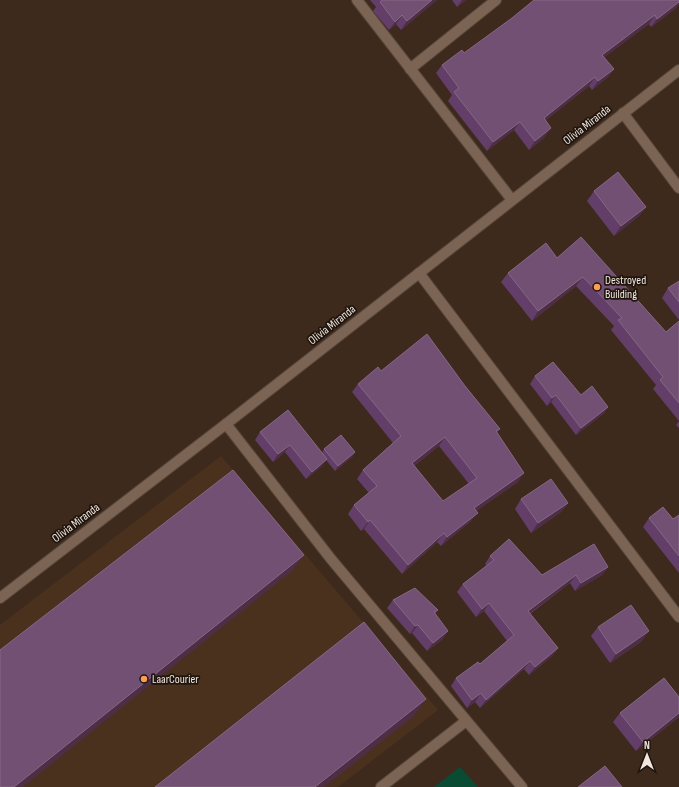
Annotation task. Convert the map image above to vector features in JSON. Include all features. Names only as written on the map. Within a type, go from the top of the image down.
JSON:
[{"type":"street","points":[[356,0],[512,200]]},
{"type":"street","points":[[410,69],[496,0]]},
{"type":"street","name":"Olivia Miranda","points":[[0,598],[226,424],[679,70]]},
{"type":"street","points":[[623,113],[679,188]]},
{"type":"street","points":[[419,273],[679,617]]},
{"type":"street","points":[[226,424],[331,559],[522,787]]},
{"type":"street","points":[[381,787],[466,721]]},
{"type":"shaded area","points":[[221,456],[438,710],[338,787],[0,787],[0,625]]},
{"type":"green space","points":[[460,767],[478,787],[434,787]]},
{"type":"building","points":[[382,0],[432,0],[407,21],[402,15],[395,22],[380,2]]},
{"type":"building","points":[[534,0],[679,0],[679,2],[657,19],[655,15],[602,55],[614,69],[598,81],[595,77],[544,118],[551,128],[535,141],[520,122],[493,142],[454,92],[459,88],[442,65],[462,50],[464,53]]},
{"type":"building","points":[[618,172],[646,207],[621,226],[594,191]]},
{"type":"building","points":[[581,237],[666,332],[679,321],[679,403],[660,380],[663,377],[618,320],[622,318],[583,277],[538,311],[508,273],[546,243],[557,258]]},
{"type":"building","points":[[679,281],[679,302],[668,288]]},
{"type":"building","points":[[427,334],[465,386],[500,429],[496,431],[524,473],[474,508],[478,513],[447,537],[444,533],[408,565],[370,520],[368,522],[354,505],[377,486],[363,470],[401,436],[358,384],[378,367],[381,371]],"holes":[[[445,437],[477,478],[443,501],[412,463]]]},
{"type":"building","points":[[553,362],[581,395],[592,386],[608,407],[581,428],[556,395],[552,398],[535,376]]},
{"type":"building","points":[[288,410],[327,459],[312,472],[290,445],[278,454],[260,432]]},
{"type":"building","points":[[341,435],[355,452],[338,466],[324,449]]},
{"type":"building","points":[[233,470],[304,555],[14,787],[0,787],[0,650]]},
{"type":"building","points":[[551,479],[568,503],[538,523],[521,499]]},
{"type":"building","points":[[663,507],[673,519],[679,515],[679,556],[649,518]]},
{"type":"building","points":[[509,539],[542,575],[594,544],[608,567],[581,583],[576,575],[528,611],[558,648],[535,667],[530,661],[486,700],[481,693],[472,700],[456,678],[478,662],[480,664],[514,635],[489,603],[482,609],[463,584],[494,560],[490,556]]},
{"type":"building","points":[[415,588],[438,610],[434,612],[448,631],[433,643],[418,625],[415,626],[393,600]]},
{"type":"building","points":[[631,605],[649,631],[616,654],[598,627]]},
{"type":"building","points":[[364,622],[426,699],[315,787],[155,787]]},
{"type":"building","points":[[664,678],[679,697],[679,713],[643,742],[620,713]]},
{"type":"building","points":[[605,766],[622,787],[578,787]]},
{"type":"place","name":"Destroyed Building","points":[[597,287]]},
{"type":"place","name":"LaarCourier","points":[[144,679]]}]
